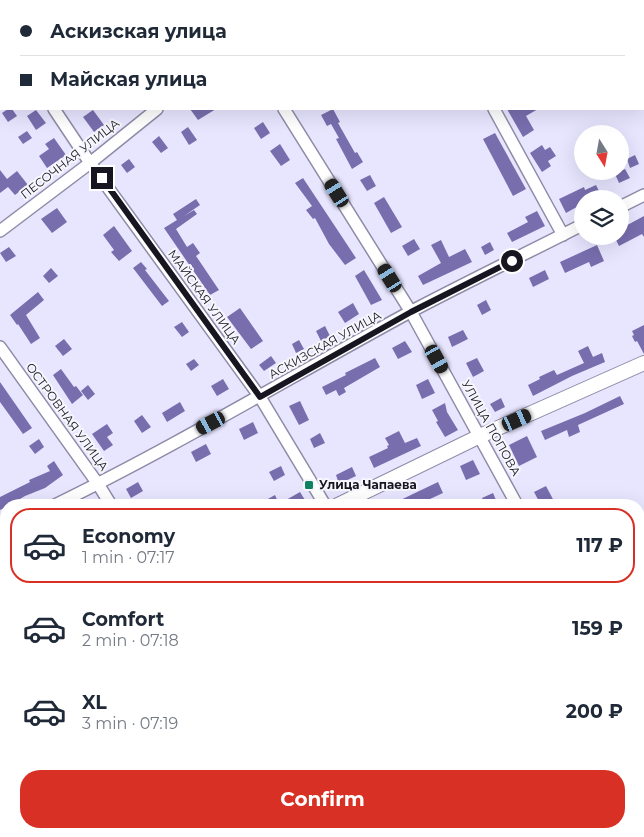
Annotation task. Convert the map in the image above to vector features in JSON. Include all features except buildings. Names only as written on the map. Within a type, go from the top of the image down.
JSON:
[{"type":"street","name":"МАЙСКАЯ УЛИЦА","points":[[55,110],[90,163],[260,397],[321,499]]},
{"type":"street","name":"УЛИЦА ПОПОВА","points":[[285,110],[411,312],[514,499]]},
{"type":"street","points":[[495,110],[563,235]]},
{"type":"street","name":"ПЕСОЧНАЯ УЛИЦА","points":[[0,231],[90,163],[148,111]]},
{"type":"street","points":[[629,202],[644,195]]},
{"type":"street","name":"АСКИЗСКАЯ УЛИЦА","points":[[67,499],[260,397],[411,312],[574,230]]},
{"type":"street","name":"ОСТРОВНАЯ УЛИЦА","points":[[0,347],[107,499]]},
{"type":"street","points":[[350,499],[480,436],[644,363]]},
{"type":"place","name":"Улица Чапаева","points":[[309,485]]},
{"type":"route","points":[[102,178],[260,397],[411,312],[512,261]]}]
